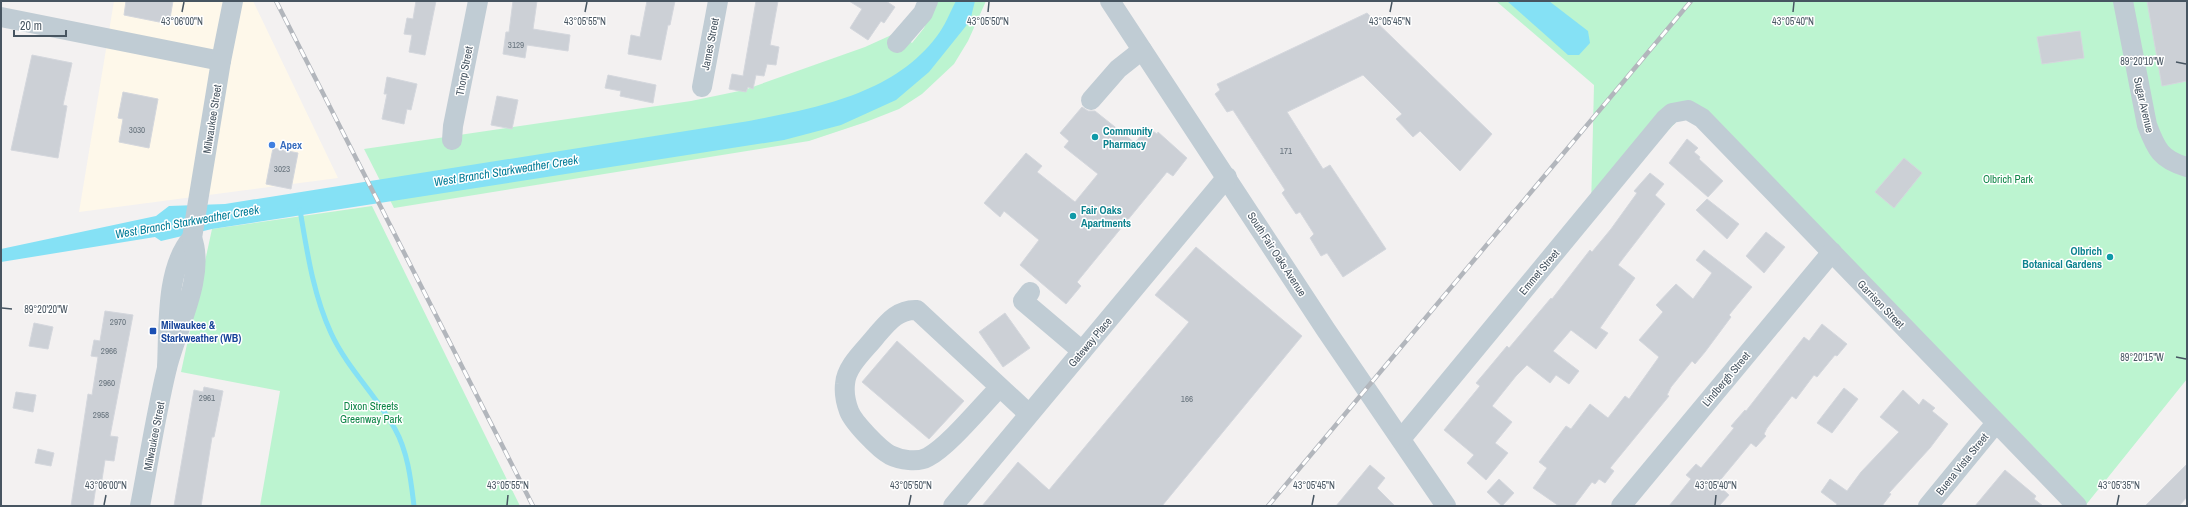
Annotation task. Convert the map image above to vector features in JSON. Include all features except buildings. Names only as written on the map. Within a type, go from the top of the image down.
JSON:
[{"type":"street","name":"Milwaukee Street","points":[[140,506],[167,367],[172,290],[178,259],[183,247],[192,238],[200,197],[221,61],[233,1]]},
{"type":"street","name":"Thorp Street","points":[[452,140],[478,1]]},
{"type":"street","name":"James Street","points":[[702,87],[718,1]]},
{"type":"street","points":[[897,43],[923,13],[928,1]]},
{"type":"street","name":"South Fair Oaks Avenue","points":[[1110,1],[1227,177],[1326,330],[1446,506]]},
{"type":"street","name":"Sugar Avenue","points":[[2123,1],[2147,125],[2154,143],[2164,157],[2175,164],[2187,167]]},
{"type":"street","points":[[1,18],[221,61]]},
{"type":"street","points":[[1091,100],[1118,69],[1142,50]]},
{"type":"street","name":"Garrison Street","points":[[1681,110],[1688,110],[1702,118],[2077,506]]},
{"type":"street","name":"Emmet Street","points":[[1401,439],[1665,119],[1672,113],[1681,110]]},
{"type":"street","name":"Gateway Place","points":[[953,506],[1227,177]]},
{"type":"street","name":"Lindbergh Street","points":[[1621,506],[1832,252]]},
{"type":"street","points":[[1030,292],[1023,301],[1082,351]]},
{"type":"street","points":[[1000,387],[943,446],[927,458],[908,460],[889,454],[865,433],[849,412],[845,383],[850,369],[887,323],[899,312],[917,310],[1000,387],[1029,414]]},
{"type":"street","name":"Buena Vista Street","points":[[1928,506],[1996,423]]},
{"type":"shaded area","points":[[114,1],[253,1],[338,178],[79,212]]},
{"type":"green space","points":[[935,1],[986,1],[968,41],[954,64],[922,94],[899,109],[809,141],[394,208],[364,149],[691,101],[744,90],[865,47],[898,32],[912,43],[924,28]]},
{"type":"green space","name":"Olbrich Park","points":[[1496,1],[2187,1],[2187,379],[2085,506],[1688,110],[1591,209],[1594,85]]},
{"type":"green space","name":"Dixon Streets Greenway Park","points":[[372,206],[520,506],[260,506],[280,391],[181,372],[212,229]]},
{"type":"water","name":"West Branch Starkweather Creek","points":[[956,1],[975,1],[970,21],[929,72],[896,100],[841,125],[784,140],[212,229],[161,241],[155,237],[1,262],[1,249],[156,216],[169,206],[225,204],[749,121],[827,104],[876,85],[899,72],[919,56],[937,36]]},
{"type":"water","points":[[1507,1],[1549,1],[1588,31],[1590,43],[1579,55],[1568,55]]},
{"type":"waterway","points":[[300,210],[311,272],[325,318],[331,333],[345,358],[380,405],[395,429],[406,457],[414,506]]},
{"type":"railway","points":[[276,1],[533,506]]},
{"type":"railway","points":[[1268,506],[1691,1]]},
{"type":"place","name":"Community Pharmacy","points":[[1095,137]]},
{"type":"place","name":"Apex","points":[[272,145]]},
{"type":"place","name":"Fair Oaks Apartments","points":[[1073,216]]},
{"type":"place","name":"Olbrich Botanical Gardens","points":[[2110,257]]},
{"type":"place","name":"Milwaukee & Starkweather (WB)","points":[[153,331]]}]
